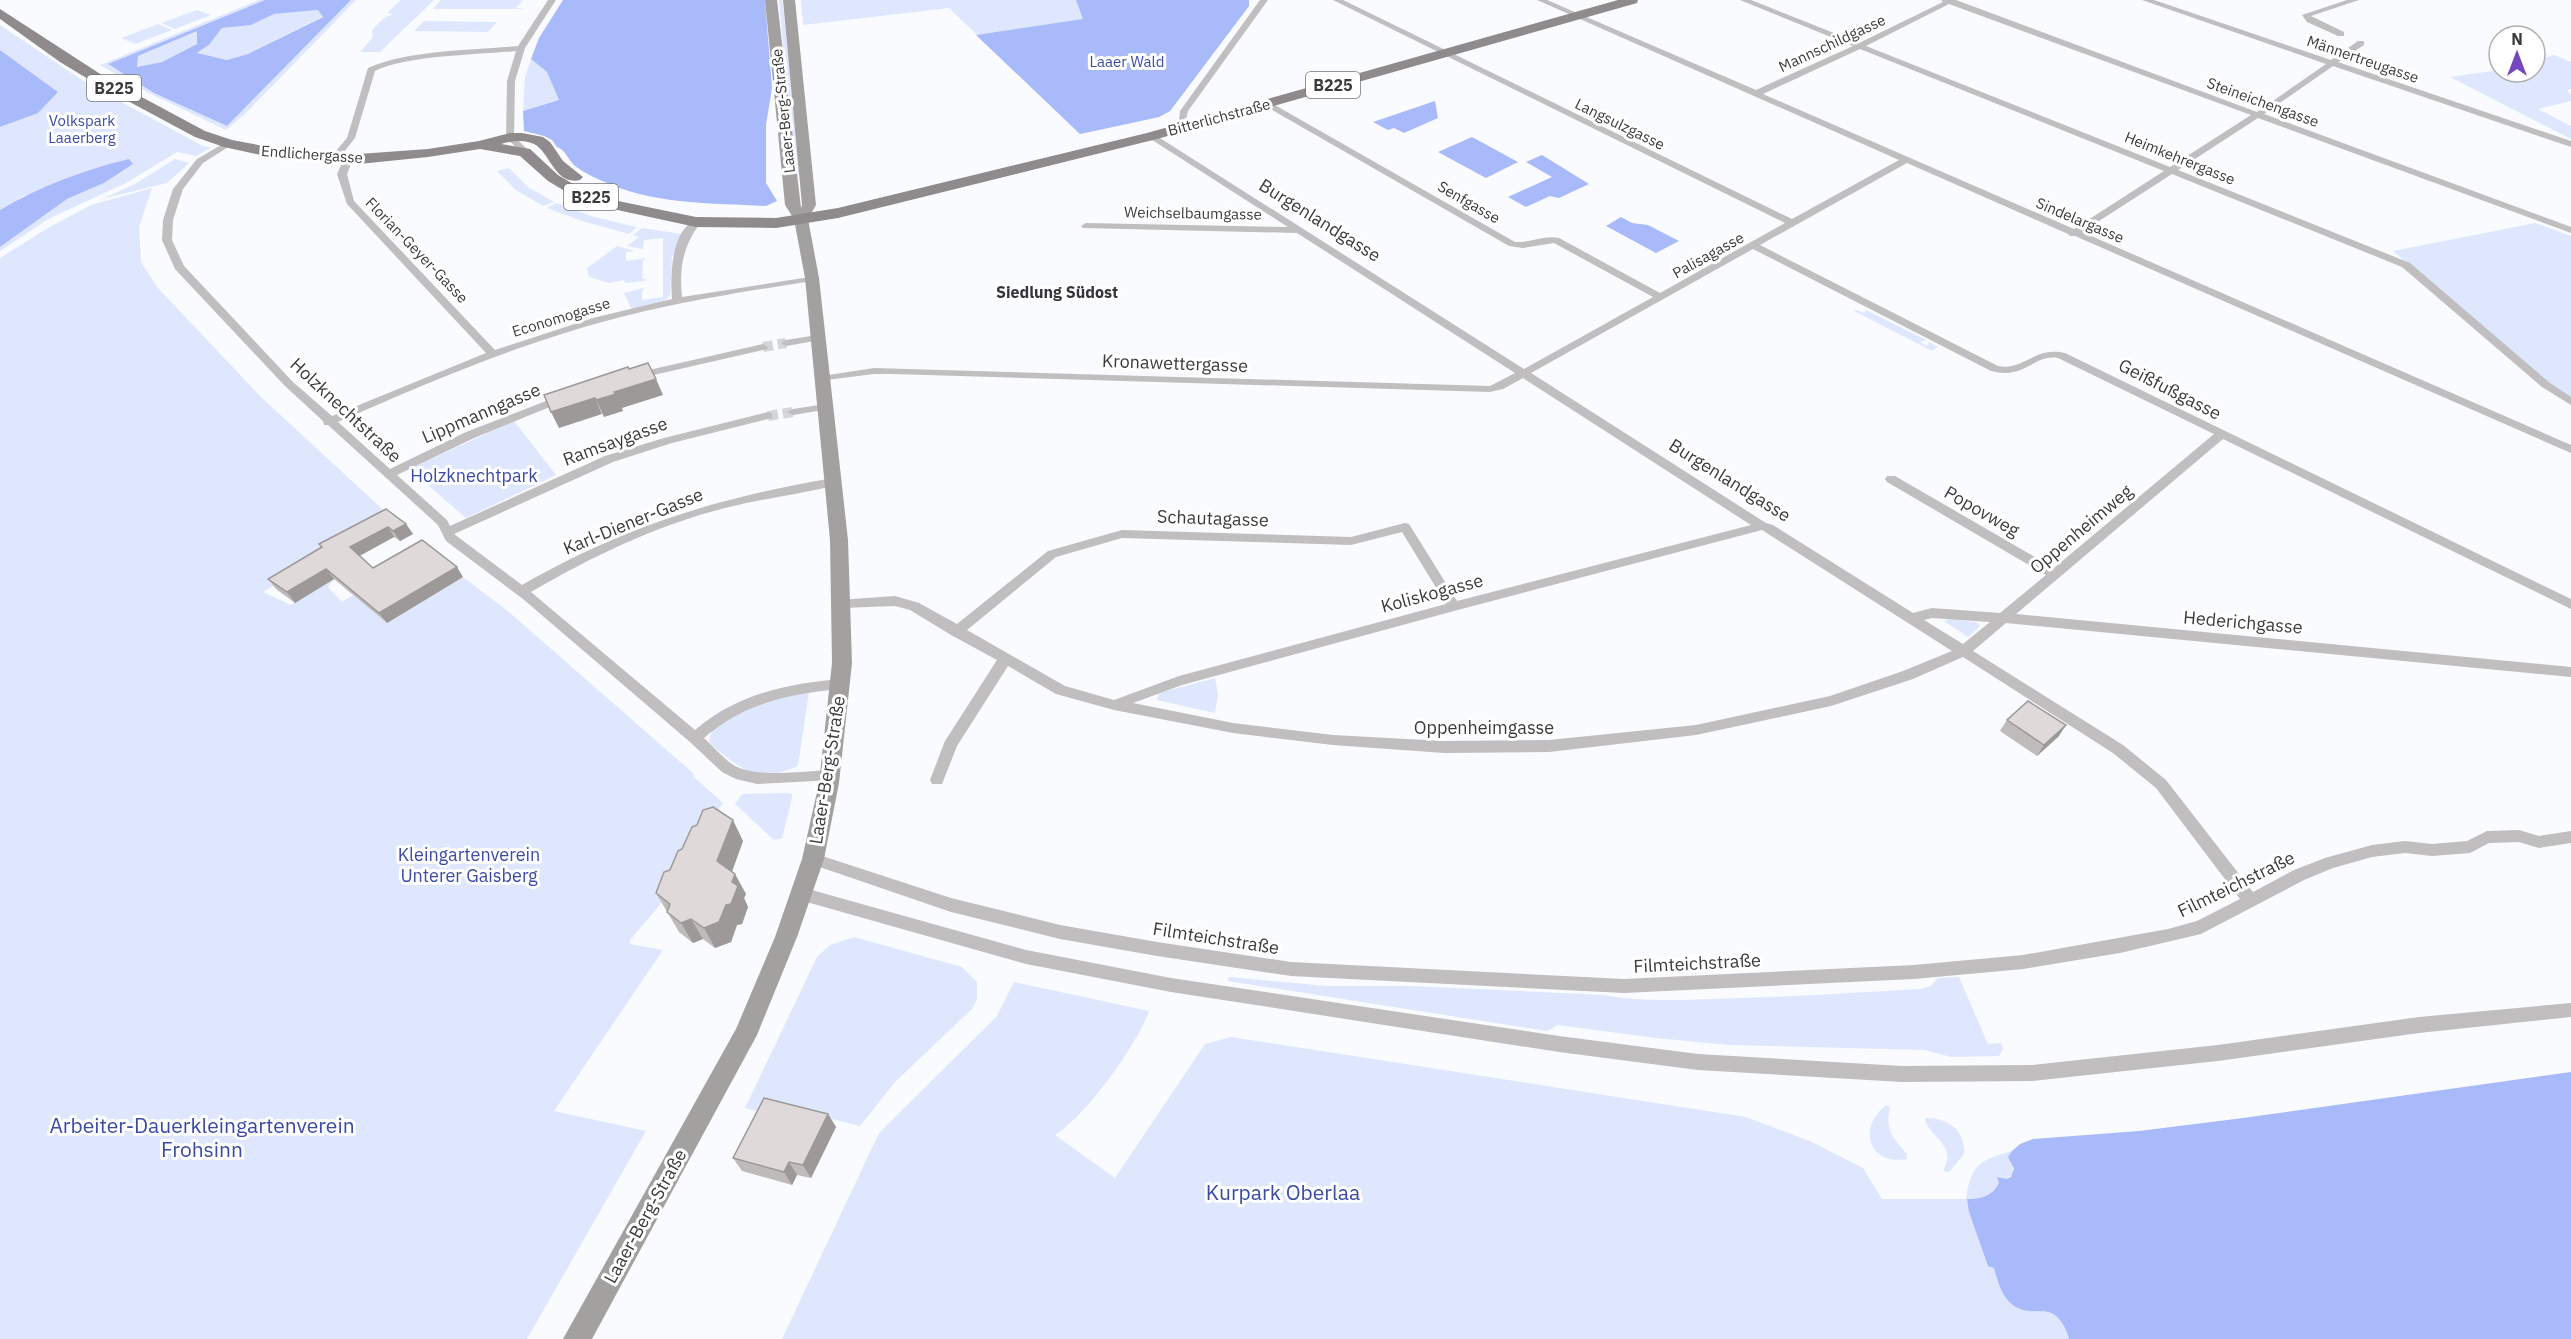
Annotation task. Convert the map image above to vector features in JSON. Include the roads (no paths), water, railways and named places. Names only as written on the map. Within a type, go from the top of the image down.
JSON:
[{"type":"main road","name":"Laaer-Berg-Straße","points":[[577,1339],[745,1035],[781,948],[813,860],[829,776],[840,684],[842,603],[839,540],[812,278],[801,219],[792,205],[771,0]]},
{"type":"main road","name":"Laaer-Berg-Straße","points":[[789,0],[809,205],[801,219]]},
{"type":"main road","name":"Bitterlichstraße","points":[[801,219],[838,213],[1152,135],[1268,104],[1439,50],[1578,16],[1632,0]]},
{"type":"main road","name":"Endlichergasse","points":[[2,16],[103,82],[200,134],[229,144],[284,155],[341,159],[417,154],[480,145],[510,137]]},
{"type":"main road","name":"B225","points":[[510,137],[538,140],[545,145],[557,164],[567,173],[599,190],[619,196],[690,211],[801,219]]},
{"type":"main road","name":"Endlichergasse","points":[[480,145],[525,152]]},
{"type":"main road","name":"B225","points":[[525,152],[553,178],[591,197],[614,205],[696,222],[756,224],[801,219]]},
{"type":"street","points":[[525,152],[510,137],[511,81],[521,48],[552,0]]},
{"type":"street","points":[[1181,127],[1184,111],[1264,0]]},
{"type":"street","name":"Langsulzgasse","points":[[1337,0],[1793,223]]},
{"type":"street","name":"Sindelargasse","points":[[1541,0],[2073,234],[2571,449]]},
{"type":"street","name":"Heimkehrergasse","points":[[1744,0],[2406,265],[2546,385],[2571,402]]},
{"type":"street","name":"Mannschildgasse","points":[[1755,94],[1860,46],[1949,0]]},
{"type":"street","name":"Steineichengasse","points":[[1949,0],[2570,230]]},
{"type":"street","name":"Männertreugasse","points":[[2146,0],[2571,144]]},
{"type":"street","points":[[2341,34],[2310,20],[2306,15],[2350,0]]},
{"type":"street","points":[[2073,234],[2173,172],[2361,43]]},
{"type":"street","points":[[341,159],[351,138],[371,70],[375,67],[399,62],[521,48]]},
{"type":"street","name":"Senfgasse","points":[[1268,104],[1512,244],[1525,245],[1544,238],[1556,240],[1661,297]]},
{"type":"street","name":"Burgenlandgasse","points":[[1152,135],[1611,427],[1762,526],[1769,528],[1913,618],[2118,749],[2151,774],[2172,798],[2250,900]]},
{"type":"street","name":"Holzknechtstraße","points":[[229,144],[200,161],[178,189],[168,220],[167,240],[171,253],[193,285],[328,422],[443,523],[450,538],[522,591],[727,768],[748,777],[775,779],[829,776]]},
{"type":"street","name":"Florian-Geyer-Gasse","points":[[341,159],[342,174],[350,202],[493,354]]},
{"type":"street","name":"Palisagasse","points":[[1523,373],[1905,160]]},
{"type":"street","points":[[677,301],[676,259],[679,249],[696,222]]},
{"type":"street","name":"Weichselbaumgasse","points":[[1086,226],[1299,230]]},
{"type":"street","name":"Geißfußgasse","points":[[1754,246],[1995,369],[2014,371],[2042,354],[2056,353],[2571,604]]},
{"type":"street","name":"Economogasse","points":[[328,422],[493,354],[569,328],[677,301],[812,278]]},
{"type":"street","points":[[786,343],[818,338]]},
{"type":"street","points":[[621,381],[695,361],[763,347]]},
{"type":"street","name":"Kronawettergasse","points":[[822,379],[874,371],[893,371],[1490,389],[1499,387],[1523,373]]},
{"type":"street","name":"Lippmanngasse","points":[[389,474],[470,435],[570,395]]},
{"type":"street","points":[[792,412],[825,407]]},
{"type":"street","name":"Ramsaygasse","points":[[447,532],[524,494],[611,459],[684,435],[768,416]]},
{"type":"street","name":"Oppenheimweg","points":[[1964,651],[2221,434]]},
{"type":"street","name":"Popovweg","points":[[1891,479],[2055,573]]},
{"type":"street","name":"Karl-Diener-Gasse","points":[[522,591],[569,564],[694,512],[768,494],[833,482]]},
{"type":"street","name":"Koliskogasse","points":[[1114,705],[1179,681],[1454,606],[1762,526]]},
{"type":"street","name":"Schautagasse","points":[[957,632],[1052,554],[1122,534],[1351,541],[1405,527],[1454,606]]},
{"type":"street","name":"Oppenheimgasse","points":[[842,603],[895,601],[914,606],[1061,690],[1114,705],[1233,728],[1333,740],[1444,747],[1549,746],[1696,730],[1822,703],[1908,675],[1964,651]]},
{"type":"street","name":"Hederichgasse","points":[[1913,618],[1932,613],[2005,618],[2571,672]]},
{"type":"street","points":[[937,780],[950,745],[1005,658]]},
{"type":"street","points":[[695,738],[713,721],[753,699],[796,688],[840,684]]},
{"type":"street","name":"Filmteichstraße","points":[[813,860],[951,905],[1060,932],[1156,949],[1291,969],[1624,986],[1914,972],[2023,962],[2168,936],[2201,927],[2250,900],[2330,862],[2372,851],[2405,847],[2432,850],[2470,847],[2487,837],[2519,836],[2539,842],[2571,837]]},
{"type":"street","points":[[801,894],[1026,957],[1171,985],[1559,1044],[1698,1062],[1902,1074],[2032,1073],[2218,1053],[2419,1025],[2571,1010]]},
{"type":"tunnel","points":[[763,347],[786,343]]},
{"type":"tunnel","points":[[768,416],[793,412]]},
{"type":"district","name":"Siedlung Südost","points":[[1057,292]]},
{"type":"park label","name":"Laaer Wald","points":[[1127,61]]},
{"type":"park label","name":"Volkspark Laaerberg","points":[[82,128]]},
{"type":"park label","name":"Holzknechtpark","points":[[474,475]]},
{"type":"park label","name":"Kleingartenverein Unterer Gaisberg","points":[[469,864]]},
{"type":"park label","name":"Arbeiter-Dauerkleingartenverein Frohsinn","points":[[202,1137]]},
{"type":"park label","name":"Kurpark Oberlaa","points":[[1283,1192]]}]
